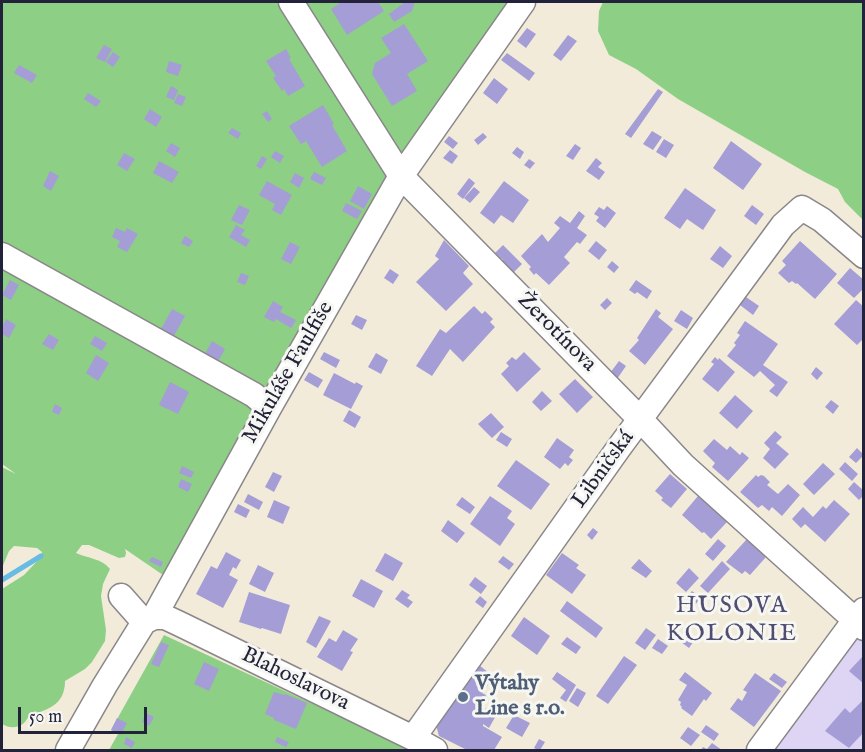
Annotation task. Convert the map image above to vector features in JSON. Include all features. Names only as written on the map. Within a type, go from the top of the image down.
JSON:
[{"type":"street","name":"Žerotínova","points":[[291,2],[401,176],[683,465],[861,619]]},
{"type":"street","name":"Mikuláše Faulfiše","points":[[68,750],[105,685],[149,619],[401,176],[523,2]]},
{"type":"street","name":"Libničská","points":[[413,738],[640,419],[783,225],[802,208],[822,220],[864,256]]},
{"type":"street","points":[[2,255],[254,395],[269,408]]},
{"type":"street","points":[[121,596],[149,619]]},
{"type":"street","name":"Blahoslavova","points":[[149,619],[165,617],[435,750]]},
{"type":"street","points":[[759,750],[861,619]]},
{"type":"shaded area","points":[[858,633],[864,639],[863,750],[771,750]]},
{"type":"green space","points":[[2,2],[519,2],[163,575],[125,549],[125,557],[119,558],[89,545],[82,545],[76,553],[99,561],[110,569],[103,584],[101,596],[106,630],[105,641],[85,669],[65,681],[63,693],[55,705],[31,714],[24,723],[13,727],[2,724],[2,589],[24,575],[42,556],[42,552],[37,548],[14,546],[9,551],[2,568],[2,467],[16,474],[2,464]]},
{"type":"green space","points":[[603,2],[863,2],[863,220],[845,202],[838,189],[678,99],[636,69],[609,55],[598,31],[599,11]]},
{"type":"green space","points":[[164,635],[382,736],[406,750],[109,750],[118,734],[111,730]]},
{"type":"building","points":[[342,2],[378,2],[384,11],[347,35],[331,9]]},
{"type":"building","points":[[405,2],[415,2],[412,11],[394,22],[389,14]]},
{"type":"building","points":[[404,24],[428,61],[407,74],[417,91],[392,106],[372,74],[375,63],[391,53],[381,38]]},
{"type":"building","points":[[527,28],[536,34],[526,48],[517,41]]},
{"type":"building","points":[[568,35],[577,41],[561,61],[553,55]]},
{"type":"building","points":[[104,45],[112,49],[105,62],[96,58]]},
{"type":"building","points":[[286,49],[291,58],[289,59],[305,86],[288,96],[273,78],[276,76],[266,61]]},
{"type":"building","points":[[113,52],[120,57],[113,67],[106,62]]},
{"type":"building","points":[[507,53],[535,73],[529,81],[501,60]]},
{"type":"building","points":[[169,61],[182,65],[178,76],[166,72]]},
{"type":"building","points":[[19,65],[37,75],[32,83],[14,73]]},
{"type":"building","points":[[494,78],[508,89],[497,104],[483,93]]},
{"type":"building","points":[[171,86],[178,90],[174,100],[166,97]]},
{"type":"building","points":[[658,89],[663,92],[631,138],[625,134]]},
{"type":"building","points":[[88,93],[101,101],[96,107],[84,99]]},
{"type":"building","points":[[178,94],[186,97],[182,106],[174,103]]},
{"type":"building","points":[[323,105],[347,151],[322,167],[306,141],[301,144],[289,126]]},
{"type":"building","points":[[150,109],[162,117],[156,127],[144,119]]},
{"type":"building","points":[[267,111],[272,119],[268,122],[262,114]]},
{"type":"building","points":[[232,128],[241,133],[238,139],[228,133]]},
{"type":"building","points":[[652,131],[662,137],[653,150],[643,144]]},
{"type":"building","points":[[483,133],[487,137],[478,145],[474,140]]},
{"type":"building","points":[[449,136],[458,143],[453,149],[444,142]]},
{"type":"building","points":[[664,139],[674,145],[666,158],[656,152]]},
{"type":"building","points":[[731,141],[762,164],[743,190],[713,168]]},
{"type":"building","points":[[171,143],[180,148],[175,157],[166,151]]},
{"type":"building","points":[[575,144],[581,148],[573,160],[566,156]]},
{"type":"building","points":[[517,147],[524,152],[520,159],[512,153]]},
{"type":"building","points":[[450,150],[458,156],[452,164],[443,158]]},
{"type":"building","points":[[275,151],[284,156],[280,163],[271,157]]},
{"type":"building","points":[[124,153],[135,159],[127,171],[117,165]]},
{"type":"building","points":[[262,156],[267,159],[261,169],[256,166]]},
{"type":"building","points":[[596,158],[602,163],[598,167],[605,172],[599,180],[586,171]]},
{"type":"building","points":[[529,159],[535,163],[530,169],[524,165]]},
{"type":"building","points":[[159,161],[179,172],[172,183],[153,173]]},
{"type":"building","points":[[50,171],[59,176],[51,191],[43,186]]},
{"type":"building","points":[[314,172],[326,178],[322,185],[310,179]]},
{"type":"building","points":[[295,173],[304,178],[299,188],[290,182]]},
{"type":"building","points":[[469,178],[475,183],[463,199],[457,194]]},
{"type":"building","points":[[267,181],[292,195],[281,215],[272,210],[275,204],[259,195]]},
{"type":"building","points":[[504,181],[529,200],[513,223],[501,215],[494,224],[480,213]]},
{"type":"building","points":[[358,186],[372,194],[364,209],[350,201]]},
{"type":"building","points":[[474,187],[480,192],[470,203],[464,198]]},
{"type":"building","points":[[685,188],[716,210],[703,230],[687,219],[680,229],[664,218]]},
{"type":"building","points":[[346,203],[362,211],[357,219],[342,211]]},
{"type":"building","points":[[239,205],[250,210],[242,225],[231,220]]},
{"type":"building","points":[[752,205],[764,214],[756,225],[744,216]]},
{"type":"building","points":[[607,206],[616,213],[605,228],[596,221],[599,217],[594,214],[599,207],[604,210]]},
{"type":"building","points":[[579,211],[585,216],[577,228],[587,235],[580,244],[577,242],[564,257],[570,263],[549,285],[536,273],[534,275],[529,269],[531,267],[521,256],[542,234],[548,242],[560,228],[554,223],[560,216],[570,223]]},
{"type":"building","points":[[236,225],[245,230],[241,235],[250,240],[246,247],[229,237]]},
{"type":"building","points":[[116,228],[125,232],[127,228],[138,234],[127,252],[117,247],[120,241],[112,237]]},
{"type":"building","points":[[185,236],[193,241],[189,247],[181,243]]},
{"type":"building","points":[[444,240],[469,266],[463,273],[473,284],[446,311],[416,282],[439,259],[435,256]]},
{"type":"building","points":[[596,241],[607,250],[599,260],[588,251]]},
{"type":"building","points":[[800,241],[837,274],[815,299],[797,283],[792,281],[789,283],[778,273],[786,265],[782,261]]},
{"type":"building","points":[[290,242],[300,247],[291,264],[281,259]]},
{"type":"building","points":[[503,245],[522,264],[512,274],[501,262],[503,260],[495,253]]},
{"type":"building","points":[[720,246],[732,256],[723,268],[710,259]]},
{"type":"building","points":[[612,261],[619,267],[614,273],[607,267]]},
{"type":"building","points":[[850,268],[864,280],[864,288],[854,298],[837,283]]},
{"type":"building","points":[[390,269],[399,275],[393,284],[384,278]]},
{"type":"building","points":[[241,273],[249,276],[245,285],[237,282]]},
{"type":"building","points":[[10,280],[19,285],[11,300],[2,295]]},
{"type":"building","points":[[636,280],[652,291],[647,299],[629,290]]},
{"type":"building","points":[[746,297],[759,306],[753,315],[740,305]]},
{"type":"building","points":[[607,298],[612,303],[605,310],[600,305]]},
{"type":"building","points":[[856,300],[864,307],[864,338],[857,345],[834,324]]},
{"type":"building","points":[[273,301],[283,307],[280,312],[296,320],[291,328],[276,319],[274,322],[264,317]]},
{"type":"building","points":[[474,306],[482,314],[485,311],[493,319],[490,322],[495,327],[463,362],[450,349],[432,376],[416,366],[440,329],[446,333]]},
{"type":"building","points":[[172,309],[185,316],[174,336],[161,329]]},
{"type":"building","points":[[656,309],[661,313],[658,317],[673,329],[645,365],[629,351],[639,340],[637,338]]},
{"type":"building","points":[[681,310],[693,318],[687,329],[674,321]]},
{"type":"building","points":[[356,315],[367,320],[362,330],[351,324]]},
{"type":"building","points":[[6,319],[16,325],[9,338],[2,334]]},
{"type":"building","points":[[745,321],[778,344],[763,365],[788,382],[777,397],[769,391],[775,385],[760,371],[754,377],[727,356],[736,345],[734,343],[740,335],[737,333]]},
{"type":"building","points":[[49,334],[59,340],[53,350],[42,344]]},
{"type":"building","points":[[95,336],[107,343],[102,351],[90,344]]},
{"type":"building","points":[[212,341],[225,349],[218,362],[205,354]]},
{"type":"building","points":[[324,352],[340,360],[336,368],[320,359]]},
{"type":"building","points":[[524,352],[541,369],[517,392],[501,374],[509,366],[506,363],[512,357],[516,360]]},
{"type":"building","points":[[376,353],[388,360],[381,374],[368,367]]},
{"type":"building","points":[[96,355],[109,363],[98,381],[86,373]]},
{"type":"building","points":[[715,357],[735,372],[718,392],[702,379],[714,364],[711,362]]},
{"type":"building","points":[[619,361],[626,366],[617,379],[610,373]]},
{"type":"building","points":[[816,367],[823,373],[817,380],[811,374]]},
{"type":"building","points":[[309,372],[323,380],[318,388],[304,380]]},
{"type":"building","points":[[334,373],[363,386],[351,409],[323,395]]},
{"type":"building","points":[[575,379],[593,397],[577,413],[559,394]]},
{"type":"building","points":[[170,382],[189,392],[178,414],[159,405]]},
{"type":"building","points":[[542,391],[552,401],[541,411],[532,402]]},
{"type":"building","points":[[735,395],[753,411],[737,429],[719,413]]},
{"type":"building","points":[[831,400],[839,406],[833,414],[825,407]]},
{"type":"building","points":[[55,404],[62,408],[59,415],[52,412]]},
{"type":"building","points":[[349,410],[361,417],[355,428],[343,421]]},
{"type":"building","points":[[491,413],[504,427],[492,438],[478,424]]},
{"type":"building","points":[[775,431],[782,437],[776,443],[789,454],[775,469],[763,458],[770,449],[764,443]]},
{"type":"building","points":[[501,432],[512,439],[507,447],[496,440]]},
{"type":"building","points":[[557,438],[574,450],[569,457],[573,460],[568,466],[565,463],[560,469],[544,457]]},
{"type":"building","points":[[714,439],[727,450],[730,446],[740,455],[742,452],[749,458],[728,481],[712,467],[715,463],[703,451]]},
{"type":"building","points":[[857,448],[864,455],[856,463],[849,457]]},
{"type":"building","points":[[516,460],[550,484],[531,510],[497,486]]},
{"type":"building","points":[[845,462],[858,474],[852,481],[839,469]]},
{"type":"building","points":[[823,463],[835,474],[814,495],[803,484]]},
{"type":"building","points":[[182,466],[194,472],[191,478],[179,473]]},
{"type":"building","points":[[273,472],[282,476],[274,492],[265,487]]},
{"type":"building","points":[[670,474],[687,489],[671,508],[655,491]]},
{"type":"building","points":[[756,475],[764,476],[770,482],[767,485],[778,494],[788,484],[800,495],[782,516],[772,507],[769,511],[762,505],[758,508],[740,492]]},
{"type":"building","points":[[181,479],[192,484],[188,492],[178,487]]},
{"type":"building","points":[[854,482],[864,491],[864,495],[859,500],[848,489]]},
{"type":"building","points":[[248,494],[263,502],[259,510],[244,502]]},
{"type":"building","points":[[490,496],[512,511],[507,518],[515,524],[500,546],[470,524]]},
{"type":"building","points":[[698,496],[727,522],[711,539],[682,515]]},
{"type":"building","points":[[462,497],[475,507],[470,514],[456,505]]},
{"type":"building","points":[[274,500],[290,507],[283,524],[267,517]]},
{"type":"building","points":[[834,500],[850,514],[825,542],[805,524],[801,528],[792,519],[803,507],[813,517],[823,506],[826,509]]},
{"type":"building","points":[[238,504],[250,510],[246,518],[234,512]]},
{"type":"building","points":[[448,520],[465,533],[457,543],[441,531]]},
{"type":"building","points":[[593,528],[598,532],[592,540],[587,535]]},
{"type":"building","points":[[718,539],[726,546],[713,561],[705,554]]},
{"type":"building","points":[[747,539],[766,557],[750,575],[745,571],[742,574],[726,562]]},
{"type":"building","points":[[226,552],[241,560],[236,569],[233,567],[229,575],[238,580],[223,608],[196,594],[211,566],[217,569]]},
{"type":"building","points":[[385,553],[403,563],[393,581],[375,571]]},
{"type":"building","points":[[562,553],[579,565],[576,568],[586,575],[572,594],[546,575]]},
{"type":"building","points":[[503,556],[514,564],[509,570],[498,562]]},
{"type":"building","points":[[152,557],[163,562],[161,567],[149,561]]},
{"type":"building","points":[[639,559],[652,571],[646,578],[631,568]]},
{"type":"building","points":[[722,561],[730,569],[708,593],[700,586]]},
{"type":"building","points":[[258,565],[274,573],[265,592],[249,584]]},
{"type":"building","points":[[689,568],[699,578],[686,592],[676,583]]},
{"type":"building","points":[[475,577],[487,586],[481,594],[469,585]]},
{"type":"building","points":[[361,579],[383,591],[374,608],[352,596]]},
{"type":"building","points":[[402,590],[410,595],[407,598],[413,602],[408,608],[395,599]]},
{"type":"building","points":[[692,591],[701,598],[694,606],[686,598]]},
{"type":"building","points":[[249,592],[290,605],[281,634],[239,622]]},
{"type":"building","points":[[480,596],[487,602],[483,608],[475,602]]},
{"type":"building","points":[[567,601],[603,628],[596,638],[560,611]]},
{"type":"building","points":[[319,616],[331,621],[316,648],[306,642]]},
{"type":"building","points":[[524,617],[550,636],[537,655],[511,636]]},
{"type":"building","points":[[646,628],[656,635],[645,650],[635,643]]},
{"type":"building","points":[[343,630],[358,639],[342,671],[317,657],[329,638],[336,642]]},
{"type":"building","points":[[689,633],[696,638],[689,648],[681,642]]},
{"type":"building","points":[[567,637],[581,647],[576,654],[561,644]]},
{"type":"building","points":[[658,639],[668,646],[662,654],[652,648]]},
{"type":"building","points":[[161,642],[169,645],[159,667],[151,664]]},
{"type":"building","points":[[864,655],[864,684],[849,671]]},
{"type":"building","points":[[624,656],[637,665],[608,704],[596,696]]},
{"type":"building","points":[[204,662],[219,669],[209,691],[194,684]]},
{"type":"building","points":[[479,665],[494,677],[482,693],[486,695],[473,713],[480,717],[486,708],[491,711],[494,707],[496,708],[498,712],[489,728],[483,724],[502,737],[494,750],[467,750],[439,736],[436,725]]},
{"type":"building","points":[[557,672],[576,685],[566,702],[560,698],[566,690],[552,679]]},
{"type":"building","points":[[685,672],[712,693],[706,701],[704,699],[692,716],[681,708],[681,702],[678,700],[687,685],[679,680]]},
{"type":"building","points":[[755,673],[781,691],[754,727],[730,709],[738,698],[742,701],[747,692],[743,690]]},
{"type":"building","points":[[774,673],[787,682],[782,688],[769,679]]},
{"type":"building","points":[[577,688],[586,693],[578,707],[569,701]]},
{"type":"building","points":[[274,692],[307,703],[296,729],[265,714]]},
{"type":"building","points":[[864,699],[864,732],[849,748],[825,731],[845,708],[850,713]]},
{"type":"building","points":[[146,713],[154,717],[149,726],[142,722]]},
{"type":"building","points":[[514,715],[530,723],[522,737],[506,728]]},
{"type":"building","points":[[117,718],[127,723],[121,735],[111,730]]},
{"type":"building","points":[[706,725],[719,734],[714,741],[701,732]]},
{"type":"building","points":[[688,727],[700,735],[691,746],[680,738]]},
{"type":"building","points":[[126,737],[135,742],[132,748],[124,744]]},
{"type":"building","points":[[277,737],[289,742],[286,747],[275,742]]},
{"type":"building","points":[[539,739],[545,742],[538,750],[534,748]]},
{"type":"building","points":[[712,743],[722,750],[701,750],[703,747],[707,749]]},
{"type":"waterway","points":[[2,580],[41,556]]},
{"type":"place","name":"Výtahy Line s r.o.","points":[[463,697]]},
{"type":"district","name":"HUSOVA KOLONIE","points":[[732,621]]}]
